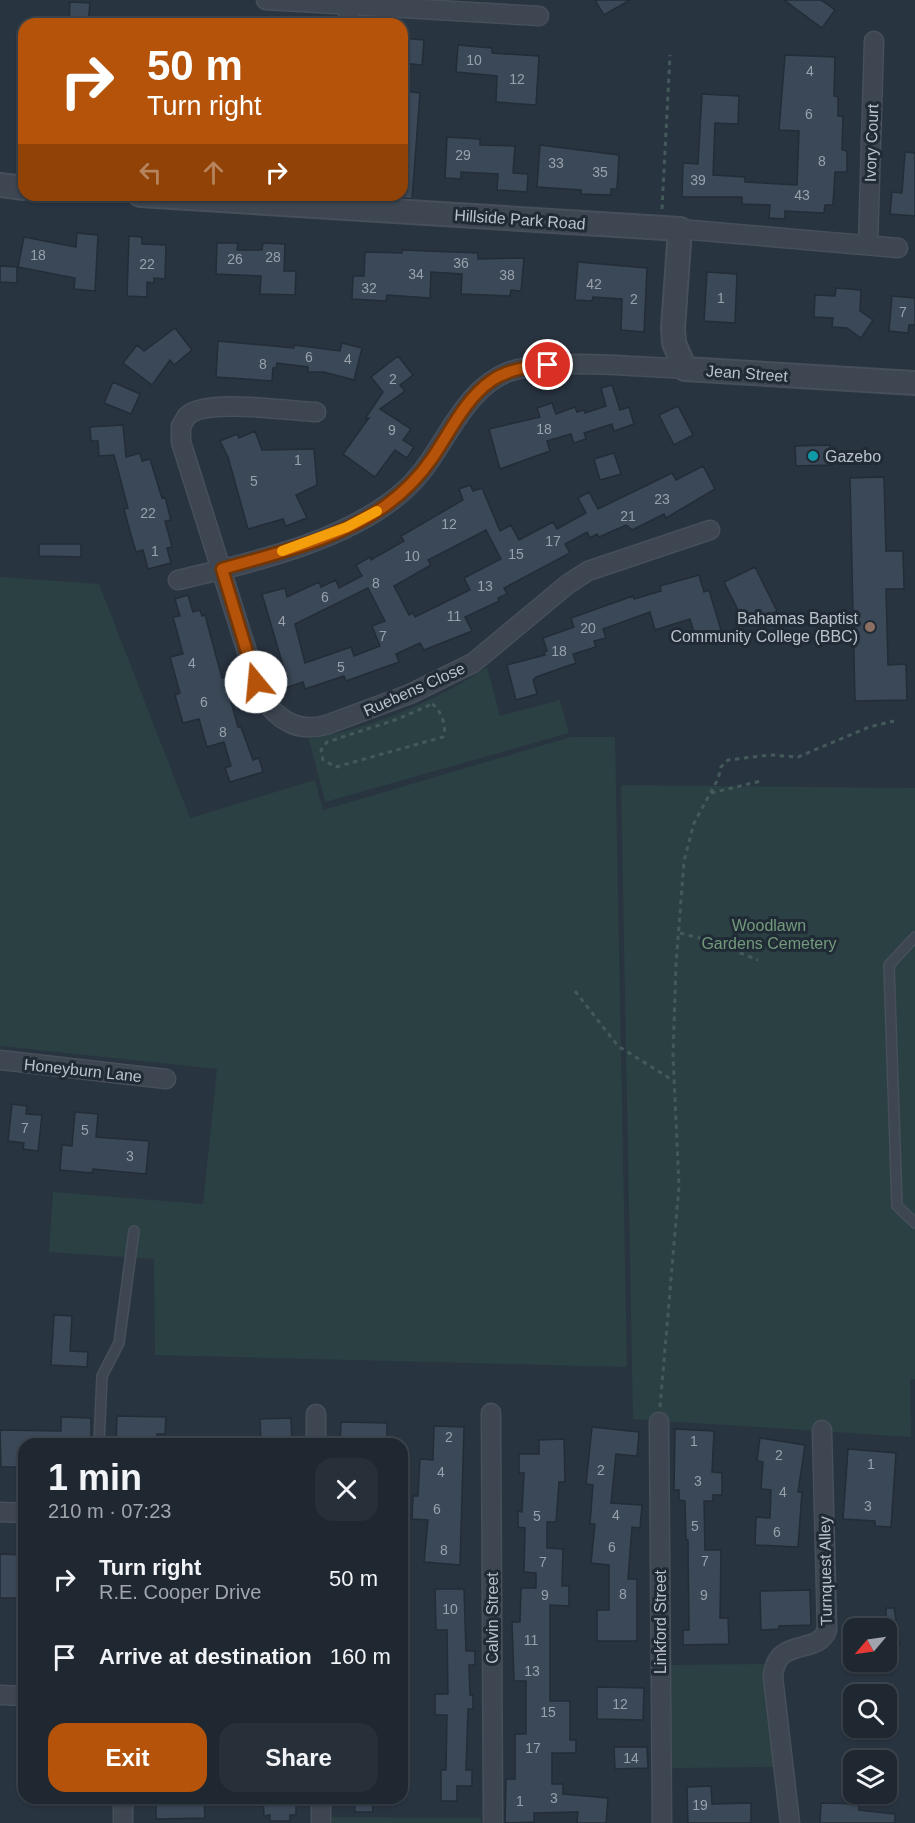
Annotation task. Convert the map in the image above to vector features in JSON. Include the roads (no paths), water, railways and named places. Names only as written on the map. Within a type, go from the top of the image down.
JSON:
[{"type":"street","points":[[266,0],[539,16]]},
{"type":"street","points":[[348,18],[349,5]]},
{"type":"street","name":"Ivory Court","points":[[868,245],[874,41]]},
{"type":"street","points":[[0,185],[18,187]]},
{"type":"street","name":"Hillside Park Road","points":[[336,201],[898,248]]},
{"type":"street","name":"Jean Street","points":[[671,229],[674,343],[685,369],[915,383]]},
{"type":"street","points":[[178,579],[222,569],[327,535],[383,508],[420,475],[458,417],[484,386],[509,372],[548,365],[685,369]]},
{"type":"street","name":"Ruebens Close","points":[[316,412],[208,408],[193,411],[183,421],[181,442],[261,696],[274,713],[296,727],[308,728],[363,712],[460,670],[485,655],[568,584],[588,571],[710,530]]},
{"type":"street","name":"Honeyburn Lane","points":[[0,1060],[166,1079]]},
{"type":"street","name":"Calvin Street","points":[[491,1413],[493,1823]]},
{"type":"street","points":[[316,1414],[316,1438]]},
{"type":"street","name":"Linkford Street","points":[[659,1422],[662,1823]]},
{"type":"street","name":"Turnquest Alley","points":[[790,1823],[774,1667],[786,1652],[818,1641],[827,1630],[822,1430]]},
{"type":"street","points":[[0,1512],[18,1513]]},
{"type":"street","points":[[0,1695],[18,1696]]},
{"type":"street","points":[[123,1804],[123,1823]]},
{"type":"street","points":[[321,1804],[321,1823]]},
{"type":"lane","points":[[915,937],[889,965],[897,1206],[915,1223]]},
{"type":"lane","points":[[99,1438],[102,1376],[119,1343],[134,1231]]},
{"type":"place","name":"Gazebo","points":[[813,456]]},
{"type":"place","name":"Bahamas Baptist Community College (BBC)","points":[[870,627]]},
{"type":"park label","name":"Woodlawn Gardens Cemetery","points":[[769,934]]}]
